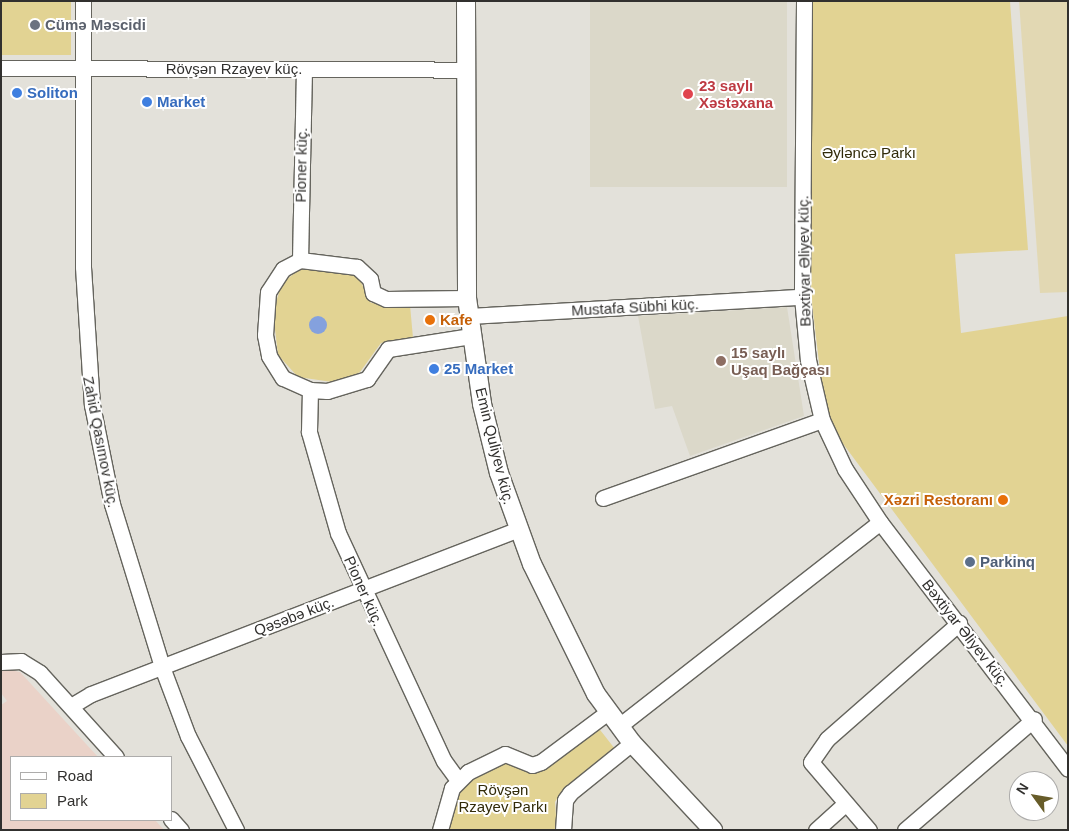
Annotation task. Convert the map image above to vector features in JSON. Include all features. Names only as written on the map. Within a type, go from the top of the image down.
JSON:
[{"type":"street","name":"Zahid Qasımov küç.","points":[[83,1],[84,303],[92,405],[112,504],[162,667],[188,736],[236,830]]},
{"type":"street","name":"Emin Quliyev küç.","points":[[466,1],[467,298],[470,336],[487,425],[518,529],[550,604],[608,712],[632,743],[713,830]]},
{"type":"street","name":"Bəxtiyar Əliyev küç.","points":[[804,1],[802,297],[808,360],[822,420],[845,469],[880,522],[1034,719],[1068,769]]},
{"type":"street","name":"Rövşən Rzayev küç.","points":[[1,68],[466,70]]},
{"type":"street","name":"Pioner küç.","points":[[300,260],[304,70]]},
{"type":"street","points":[[467,298],[386,299],[373,293],[370,279],[357,267],[300,260],[284,269],[268,292],[265,335],[275,368],[288,381],[310,390],[358,384],[367,379],[381,354],[399,345],[470,336]]},
{"type":"street","name":"Mustafa Sübhi küç.","points":[[468,316],[802,297]]},
{"type":"street","name":"Pioner küç.","points":[[310,390],[309,432],[338,533],[444,761],[458,780]]},
{"type":"street","points":[[603,498],[822,420]]},
{"type":"street","points":[[619,726],[880,522]]},
{"type":"street","name":"Qəsəbə küç.","points":[[71,706],[91,694],[518,529]]},
{"type":"street","points":[[869,830],[813,769],[815,755],[959,623]]},
{"type":"street","points":[[1,662],[30,665],[71,706],[115,756]]},
{"type":"street","points":[[440,830],[446,801],[458,780],[505,754],[532,765],[541,762],[608,712]]},
{"type":"street","points":[[905,830],[1034,719]]},
{"type":"street","points":[[563,830],[565,800],[570,793],[632,743]]},
{"type":"street","points":[[816,830],[845,804]]},
{"type":"street","points":[[172,820],[181,830]]},
{"type":"shaded area","name":"23 saylı Xəstəxana","points":[[590,1],[787,1],[787,187],[590,187]]},
{"type":"shaded area","name":"15 saylı Uşaq Bağçası","points":[[787,307],[804,416],[690,456],[672,406],[655,409],[638,316]]},
{"type":"shaded area","points":[[5,669],[20,672],[97,756],[10,756],[10,821],[156,821],[164,830],[1,830],[1,705],[7,701],[1,693],[1,672]]},
{"type":"green space","points":[[1,1],[71,1],[71,55],[1,55]]},
{"type":"green space","name":"Əyləncə Parkı","points":[[813,1],[1010,1],[1028,250],[955,254],[961,333],[1068,316],[1068,746],[838,437],[824,404],[810,287]]},
{"type":"green space","points":[[300,269],[350,272],[359,278],[371,303],[410,305],[413,338],[381,343],[360,372],[349,378],[332,382],[298,377],[278,355],[273,312],[282,283]]},
{"type":"green space","name":"Rövşən Rzayev Parkı","points":[[597,726],[615,749],[561,792],[555,802],[557,830],[448,830],[458,791],[472,777],[500,763],[511,763],[528,773],[538,771]]},
{"type":"sand","points":[[1019,1],[1068,1],[1068,292],[1040,293]]},
{"type":"water","points":[[318,316],[324,319],[327,325],[324,331],[318,334],[312,331],[309,325],[312,319]]},
{"type":"place","name":"Cümə Məscidi","points":[[35,25]]},
{"type":"place","name":"Soliton","points":[[17,93]]},
{"type":"place","name":"23 saylı Xəstəxana","points":[[688,94]]},
{"type":"place","name":"Market","points":[[147,102]]},
{"type":"place","name":"Kafe","points":[[430,320]]},
{"type":"place","name":"15 saylı Uşaq Bağçası","points":[[721,361]]},
{"type":"place","name":"25 Market","points":[[434,369]]},
{"type":"place","name":"Xəzri Restoranı","points":[[1003,500]]},
{"type":"place","name":"Parkinq","points":[[970,562]]}]
